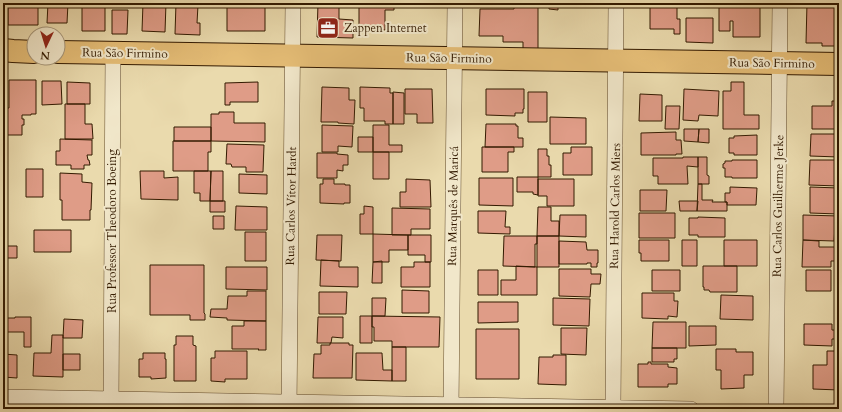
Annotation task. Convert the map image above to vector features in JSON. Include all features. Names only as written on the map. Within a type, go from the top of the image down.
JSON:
[{"type":"main road","name":"Rua São Firmino","points":[[66,52],[839,64]]},
{"type":"street","name":"Rua Carlos Vítor Hardt","points":[[289,406],[293,3]]},
{"type":"street","name":"Rua Marquês de Maricá","points":[[451,407],[455,3]]},
{"type":"street","name":"Rua Harold Carlos Miers","points":[[613,408],[616,3]]},
{"type":"street","name":"Rua Carlos Guilherme Jerke","points":[[776,409],[780,3]]},
{"type":"street","name":"Rua Professor Theodoro Boeing","points":[[111,404],[113,53]]},
{"type":"street","points":[[3,397],[111,404],[691,409]]},
{"type":"building","points":[[8,3],[38,3],[38,25],[8,25]]},
{"type":"building","points":[[48,3],[68,3],[67,23],[47,23]]},
{"type":"building","points":[[143,3],[166,3],[165,32],[142,31]]},
{"type":"building","points":[[176,3],[195,3],[195,5],[198,5],[197,23],[200,23],[200,35],[175,34]]},
{"type":"building","points":[[318,3],[339,3],[339,19],[353,20],[353,38],[317,37]]},
{"type":"building","points":[[361,3],[394,3],[394,10],[385,10],[385,30],[359,30],[359,7],[361,7]]},
{"type":"building","points":[[489,3],[524,3],[524,5],[489,6]]},
{"type":"building","points":[[538,3],[573,3],[573,7],[558,6],[558,10],[549,9],[549,7],[538,7]]},
{"type":"building","points":[[650,3],[677,3],[677,19],[680,19],[680,34],[674,34],[674,29],[650,29]]},
{"type":"building","points":[[719,3],[760,3],[760,37],[733,37],[733,21],[730,21],[730,31],[719,31]]},
{"type":"building","points":[[807,3],[839,3],[839,25],[836,25],[836,46],[822,46],[822,43],[806,43]]},
{"type":"building","points":[[82,4],[105,4],[105,31],[82,31]]},
{"type":"building","points":[[227,6],[265,6],[265,31],[227,31]]},
{"type":"building","points":[[514,7],[538,7],[538,50],[523,50],[523,42],[503,42],[503,36],[479,36],[480,9],[514,9]]},
{"type":"building","points":[[112,10],[128,10],[127,34],[112,34]]},
{"type":"building","points":[[686,18],[713,18],[713,43],[686,42]]},
{"type":"building","points":[[9,80],[36,80],[36,114],[22,115],[24,125],[22,125],[22,135],[5,135],[6,108],[9,108]]},
{"type":"building","points":[[42,81],[61,81],[62,104],[42,105]]},
{"type":"building","points":[[67,82],[90,83],[90,104],[67,104]]},
{"type":"building","points":[[258,82],[258,102],[230,102],[230,105],[225,105],[225,83]]},
{"type":"building","points":[[731,82],[744,82],[744,115],[759,115],[759,129],[723,129],[723,91],[731,91]]},
{"type":"building","points":[[322,87],[349,88],[349,100],[355,100],[354,124],[321,122]]},
{"type":"building","points":[[360,87],[390,88],[390,93],[393,93],[393,124],[385,124],[385,121],[364,121],[364,108],[360,108]]},
{"type":"building","points":[[405,89],[432,89],[433,123],[417,123],[417,114],[405,114]]},
{"type":"building","points":[[486,89],[524,89],[523,113],[515,113],[515,116],[486,115]]},
{"type":"building","points":[[684,89],[719,91],[718,116],[699,115],[698,121],[683,120]]},
{"type":"building","points":[[3,90],[6,90],[6,109],[3,109]]},
{"type":"building","points":[[393,92],[404,93],[404,124],[393,124]]},
{"type":"building","points":[[528,92],[547,92],[547,122],[528,122]]},
{"type":"building","points":[[640,94],[662,95],[662,121],[639,121]]},
{"type":"building","points":[[832,101],[839,101],[839,129],[812,129],[812,106],[832,106]]},
{"type":"building","points":[[65,104],[85,104],[85,124],[92,124],[93,139],[65,139]]},
{"type":"building","points":[[666,106],[680,106],[679,129],[665,129]]},
{"type":"building","points":[[219,112],[234,112],[234,123],[265,123],[265,142],[211,141],[211,114],[219,114]]},
{"type":"building","points":[[550,117],[586,118],[586,144],[550,144]]},
{"type":"building","points":[[486,124],[516,124],[516,126],[518,126],[518,138],[523,138],[523,147],[485,147]]},
{"type":"building","points":[[322,125],[353,126],[352,147],[338,146],[338,152],[322,152]]},
{"type":"building","points":[[373,125],[389,125],[389,145],[402,145],[402,152],[373,152]]},
{"type":"building","points":[[174,127],[211,127],[211,141],[174,141]]},
{"type":"building","points":[[684,129],[699,129],[698,142],[684,141]]},
{"type":"building","points":[[699,129],[709,129],[709,143],[698,142]]},
{"type":"building","points":[[676,132],[676,140],[681,140],[682,154],[641,155],[641,133]]},
{"type":"building","points":[[811,134],[839,134],[839,157],[810,156]]},
{"type":"building","points":[[757,135],[757,155],[734,155],[734,153],[729,153],[729,138],[734,138],[734,136]]},
{"type":"building","points":[[358,137],[373,137],[373,152],[358,152]]},
{"type":"building","points":[[3,139],[5,139],[5,155],[3,155]]},
{"type":"building","points":[[60,139],[92,140],[92,155],[87,155],[90,165],[84,165],[84,169],[71,169],[71,165],[56,165],[56,151],[60,151]]},
{"type":"building","points":[[173,141],[211,141],[211,152],[208,152],[208,171],[173,171]]},
{"type":"building","points":[[227,144],[264,145],[263,172],[246,172],[246,167],[232,167],[231,164],[226,164]]},
{"type":"building","points":[[482,147],[514,147],[514,152],[508,152],[508,172],[482,172]]},
{"type":"building","points":[[571,147],[592,147],[592,175],[563,175],[563,153],[571,153]]},
{"type":"building","points":[[538,149],[547,149],[549,165],[551,165],[551,177],[538,177]]},
{"type":"building","points":[[373,152],[389,152],[389,179],[373,179]]},
{"type":"building","points":[[317,153],[337,153],[348,155],[348,165],[343,165],[343,171],[337,170],[337,178],[317,178]]},
{"type":"building","points":[[698,157],[698,167],[687,166],[688,184],[658,184],[658,176],[653,176],[653,158]]},
{"type":"building","points":[[698,157],[707,157],[707,175],[709,176],[709,184],[698,184]]},
{"type":"building","points":[[757,160],[757,178],[725,177],[725,168],[723,168],[723,164],[725,161]]},
{"type":"building","points":[[810,160],[839,160],[839,186],[809,185]]},
{"type":"building","points":[[26,169],[43,169],[43,197],[26,197]]},
{"type":"building","points":[[140,171],[164,171],[164,178],[178,177],[178,200],[141,199]]},
{"type":"building","points":[[194,171],[211,171],[210,201],[200,201],[200,193],[194,193]]},
{"type":"building","points":[[211,171],[223,171],[223,201],[210,201]]},
{"type":"building","points":[[60,173],[82,174],[82,182],[92,183],[90,220],[62,220]]},
{"type":"building","points":[[239,174],[267,175],[267,194],[239,193]]},
{"type":"building","points":[[517,177],[538,177],[538,195],[533,194],[533,192],[517,192]]},
{"type":"building","points":[[479,178],[513,178],[513,206],[479,205]]},
{"type":"building","points":[[323,179],[334,179],[334,184],[350,185],[350,203],[320,203],[320,184],[323,184]]},
{"type":"building","points":[[406,179],[430,180],[431,207],[400,207],[400,192],[406,192]]},
{"type":"building","points":[[538,179],[574,179],[574,206],[547,206],[547,196],[538,196]]},
{"type":"building","points":[[698,184],[702,184],[702,200],[727,202],[727,211],[697,211]]},
{"type":"building","points":[[730,187],[757,188],[756,205],[727,205],[727,202],[725,202],[725,193],[730,193]]},
{"type":"building","points":[[810,187],[839,188],[839,214],[810,213]]},
{"type":"building","points":[[640,190],[667,190],[666,211],[640,211]]},
{"type":"building","points":[[210,201],[225,201],[225,212],[210,212]]},
{"type":"building","points":[[679,201],[698,201],[697,211],[680,211]]},
{"type":"building","points":[[236,206],[267,207],[267,230],[235,230]]},
{"type":"building","points":[[364,206],[373,207],[373,234],[360,234],[360,214],[364,214]]},
{"type":"building","points":[[538,207],[551,207],[551,221],[559,221],[559,236],[537,236]]},
{"type":"building","points":[[392,208],[430,209],[430,229],[411,229],[411,235],[392,235]]},
{"type":"building","points":[[478,211],[506,211],[505,227],[510,227],[510,234],[478,233]]},
{"type":"building","points":[[639,213],[675,213],[675,238],[639,238]]},
{"type":"building","points":[[560,215],[586,215],[586,237],[559,236]]},
{"type":"building","points":[[803,215],[839,216],[839,227],[835,227],[834,241],[803,240]]},
{"type":"building","points":[[213,216],[224,216],[224,229],[213,229]]},
{"type":"building","points":[[689,218],[725,218],[725,237],[698,237],[698,235],[689,235]]},
{"type":"building","points":[[34,230],[71,230],[71,252],[34,252]]},
{"type":"building","points":[[245,232],[266,232],[266,261],[245,261]]},
{"type":"building","points":[[373,234],[408,235],[408,250],[389,250],[389,262],[373,262]]},
{"type":"building","points":[[317,235],[342,235],[341,261],[316,260]]},
{"type":"building","points":[[408,235],[431,235],[431,262],[425,262],[425,255],[408,255]]},
{"type":"building","points":[[504,236],[537,236],[537,244],[535,244],[535,267],[503,266]]},
{"type":"building","points":[[537,236],[559,236],[559,267],[537,267]]},
{"type":"building","points":[[639,240],[669,240],[669,261],[641,261],[641,253],[639,253]]},
{"type":"building","points":[[682,240],[697,240],[697,266],[682,266]]},
{"type":"building","points":[[724,240],[757,240],[757,266],[724,266]]},
{"type":"building","points":[[803,240],[819,241],[819,247],[838,247],[838,261],[831,261],[831,267],[802,267]]},
{"type":"building","points":[[559,241],[586,242],[587,250],[598,250],[597,267],[591,267],[591,263],[559,264]]},
{"type":"building","points":[[3,246],[17,246],[17,258],[3,258]]},
{"type":"building","points":[[321,260],[339,261],[339,267],[358,267],[358,287],[320,286]]},
{"type":"building","points":[[382,261],[382,283],[372,283],[373,262]]},
{"type":"building","points":[[414,262],[430,262],[430,287],[401,287],[401,267],[414,267]]},
{"type":"building","points":[[150,265],[204,265],[205,320],[190,320],[190,315],[150,315]]},
{"type":"building","points":[[516,266],[537,267],[537,295],[501,295],[501,280],[516,280]]},
{"type":"building","points":[[703,266],[737,266],[737,292],[710,292],[709,290],[704,290]]},
{"type":"building","points":[[226,267],[267,267],[267,290],[226,289]]},
{"type":"building","points":[[559,269],[591,269],[591,274],[601,274],[600,284],[591,284],[590,297],[559,296]]},
{"type":"building","points":[[478,270],[498,270],[498,295],[478,295]]},
{"type":"building","points":[[652,270],[680,270],[680,291],[652,291]]},
{"type":"building","points":[[806,270],[831,270],[831,291],[806,291]]},
{"type":"building","points":[[402,290],[429,291],[429,313],[402,313]]},
{"type":"building","points":[[247,291],[266,291],[266,321],[227,320],[227,318],[210,317],[211,309],[227,309],[228,296],[247,296]]},
{"type":"building","points":[[319,292],[347,292],[346,314],[319,314]]},
{"type":"building","points":[[642,293],[674,293],[674,301],[678,301],[677,317],[668,316],[668,319],[642,318]]},
{"type":"building","points":[[721,295],[753,296],[753,320],[720,319]]},
{"type":"building","points":[[372,298],[386,298],[385,316],[372,316]]},
{"type":"building","points":[[553,298],[590,299],[589,326],[553,325]]},
{"type":"building","points":[[478,302],[518,302],[518,322],[478,323]]},
{"type":"building","points":[[360,316],[372,316],[372,343],[360,343]]},
{"type":"building","points":[[372,316],[440,317],[439,347],[392,347],[392,341],[374,341]]},
{"type":"building","points":[[31,317],[31,347],[24,347],[24,332],[4,332],[4,318]]},
{"type":"building","points":[[318,317],[343,317],[343,338],[332,337],[331,343],[317,343]]},
{"type":"building","points":[[64,319],[83,320],[82,338],[63,338]]},
{"type":"building","points":[[244,321],[266,321],[266,350],[232,349],[232,326],[244,326]]},
{"type":"building","points":[[653,322],[686,322],[686,348],[652,348]]},
{"type":"building","points":[[804,324],[832,324],[832,330],[835,330],[835,339],[832,339],[832,346],[804,345]]},
{"type":"building","points":[[689,326],[716,326],[716,345],[689,346]]},
{"type":"building","points":[[561,328],[587,328],[586,355],[561,354]]},
{"type":"building","points":[[476,329],[519,329],[519,379],[476,379]]},
{"type":"building","points":[[52,335],[63,335],[63,377],[33,376],[34,353],[51,353]]},
{"type":"building","points":[[176,336],[193,336],[193,345],[196,346],[196,381],[174,381],[174,345],[176,345]]},
{"type":"building","points":[[330,343],[349,343],[349,345],[353,345],[352,378],[313,378],[314,354],[321,354],[321,345],[330,345]]},
{"type":"building","points":[[392,347],[406,347],[406,381],[392,381]]},
{"type":"building","points":[[652,348],[677,348],[677,359],[674,359],[674,362],[652,362]]},
{"type":"building","points":[[716,349],[736,349],[736,352],[753,352],[753,375],[744,375],[744,388],[721,389],[721,370],[716,370]]},
{"type":"building","points":[[215,351],[247,351],[247,379],[225,379],[225,382],[211,381],[211,358],[215,358]]},
{"type":"building","points":[[827,351],[839,351],[839,390],[813,389],[813,365],[827,365]]},
{"type":"building","points":[[143,353],[165,353],[166,378],[151,379],[151,377],[139,377],[139,359],[143,359]]},
{"type":"building","points":[[356,353],[382,353],[383,370],[392,370],[392,381],[356,380]]},
{"type":"building","points":[[3,354],[17,355],[17,378],[3,377]]},
{"type":"building","points":[[63,354],[80,354],[80,370],[63,370]]},
{"type":"building","points":[[553,355],[566,355],[566,385],[538,384],[539,357],[553,357]]},
{"type":"building","points":[[648,362],[651,362],[651,364],[668,364],[668,367],[677,368],[677,384],[668,384],[668,387],[638,387],[638,364],[648,364]]},
{"type":"place","name":"Zappen Internet","points":[[328,28]]}]
